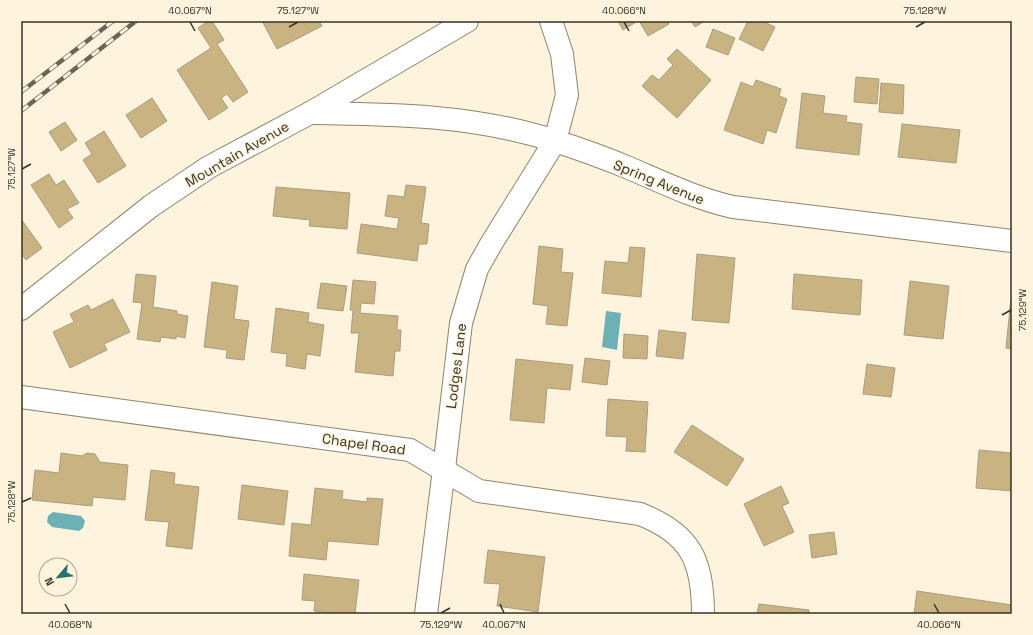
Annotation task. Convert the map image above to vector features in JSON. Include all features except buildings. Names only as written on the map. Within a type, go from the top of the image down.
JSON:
[{"type":"street","name":"Mountain Avenue","points":[[21,309],[170,192],[209,167],[310,113],[468,21]]},
{"type":"street","name":"Lodges Lane","points":[[426,614],[460,323],[477,269],[555,141],[567,95],[562,54],[551,21]]},
{"type":"street","name":"Spring Avenue","points":[[310,113],[400,114],[443,118],[504,127],[555,141],[627,167],[708,202],[733,207],[1012,241]]},
{"type":"street","name":"Chapel Road","points":[[21,397],[410,450],[479,491],[640,514],[656,520],[671,530],[688,545],[698,570],[703,592],[703,614]]},
{"type":"water","points":[[606,311],[621,313],[617,350],[602,347]]},
{"type":"water","points":[[53,512],[81,516],[85,521],[83,528],[79,531],[52,527],[47,522],[48,516]]},
{"type":"railway","points":[[21,92],[113,21]]},
{"type":"railway","points":[[21,111],[136,21]]}]
